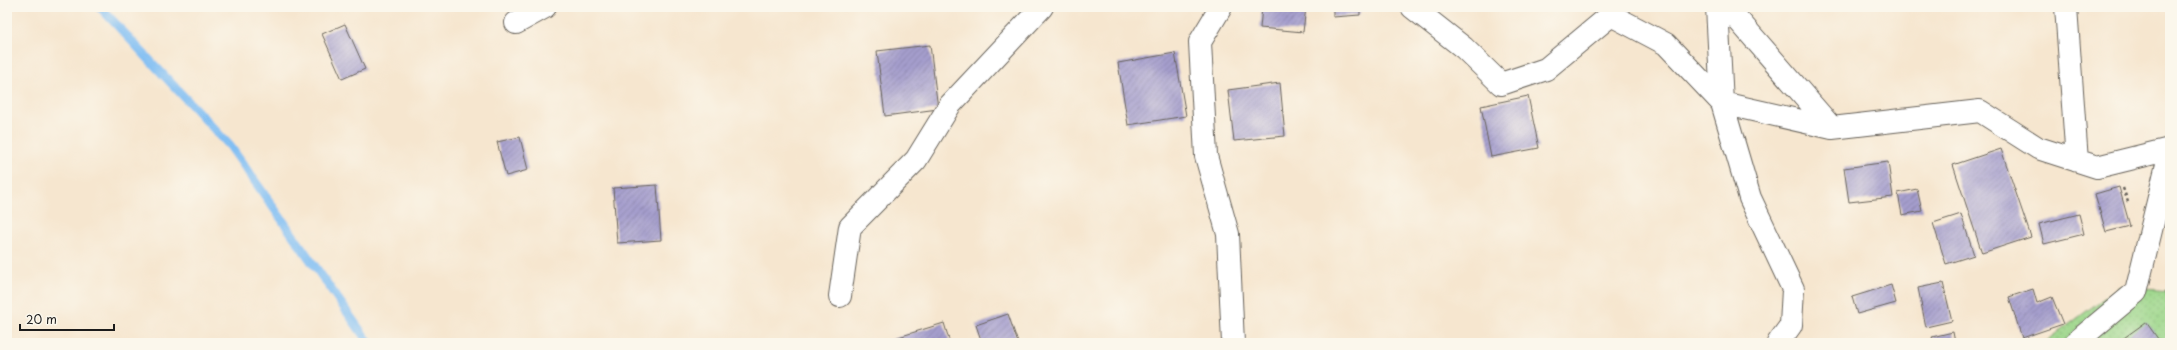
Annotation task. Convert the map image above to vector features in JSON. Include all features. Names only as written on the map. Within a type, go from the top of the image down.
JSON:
[{"type":"street","points":[[516,23],[546,7]]},
{"type":"street","points":[[840,296],[850,227],[916,160],[950,105],[1042,7]]},
{"type":"street","points":[[1221,7],[1200,42],[1206,156],[1228,234],[1233,343]]},
{"type":"street","points":[[1412,7],[1464,48],[1501,84],[1546,69],[1612,11],[1666,44],[1722,103],[1832,128],[1980,111],[2038,148],[2097,167],[2170,151],[2136,292],[2075,343]]},
{"type":"street","points":[[1717,7],[1722,103],[1750,198],[1793,289],[1791,325],[1778,343]]},
{"type":"street","points":[[1727,7],[1832,128]]},
{"type":"street","points":[[2066,7],[2077,161]]},
{"type":"green space","points":[[2119,287],[2170,291],[2170,343],[2044,343]]},
{"type":"building","points":[[1262,7],[1306,7],[1303,32],[1260,28]]},
{"type":"building","points":[[1333,7],[1360,7],[1360,15],[1333,17]]},
{"type":"building","points":[[345,24],[365,69],[342,79],[322,34]]},
{"type":"building","points":[[930,45],[938,109],[885,116],[877,51]]},
{"type":"building","points":[[1175,53],[1186,116],[1128,125],[1118,63]]},
{"type":"building","points":[[1280,83],[1285,136],[1234,141],[1228,90]]},
{"type":"building","points":[[1528,96],[1539,148],[1491,157],[1481,106]]},
{"type":"building","points":[[520,137],[528,170],[506,176],[497,142]]},
{"type":"building","points":[[2001,149],[2031,237],[1982,253],[1953,165]]},
{"type":"building","points":[[1888,162],[1893,197],[1849,202],[1844,168]]},
{"type":"building","points":[[657,185],[661,240],[617,243],[613,188]]},
{"type":"building","points":[[2119,187],[2130,226],[2106,232],[2095,194]]},
{"type":"building","points":[[1917,189],[1922,211],[1902,215],[1898,193]]},
{"type":"building","points":[[1961,214],[1974,255],[1946,264],[1933,223]]},
{"type":"building","points":[[2079,214],[2084,234],[2044,244],[2039,224]]},
{"type":"building","points":[[1943,283],[1952,321],[1926,327],[1918,288]]},
{"type":"building","points":[[1891,285],[1896,303],[1857,314],[1852,297]]},
{"type":"building","points":[[2033,289],[2037,303],[2052,297],[2063,324],[2022,338],[2009,297]]},
{"type":"building","points":[[1008,314],[1018,343],[982,343],[976,325]]},
{"type":"building","points":[[2146,322],[2161,343],[2117,343]]},
{"type":"building","points":[[944,323],[950,343],[893,343],[892,339]]},
{"type":"building","points":[[1953,332],[1955,343],[1934,343],[1932,337]]},
{"type":"waterway","points":[[100,7],[230,146],[369,343]]}]
